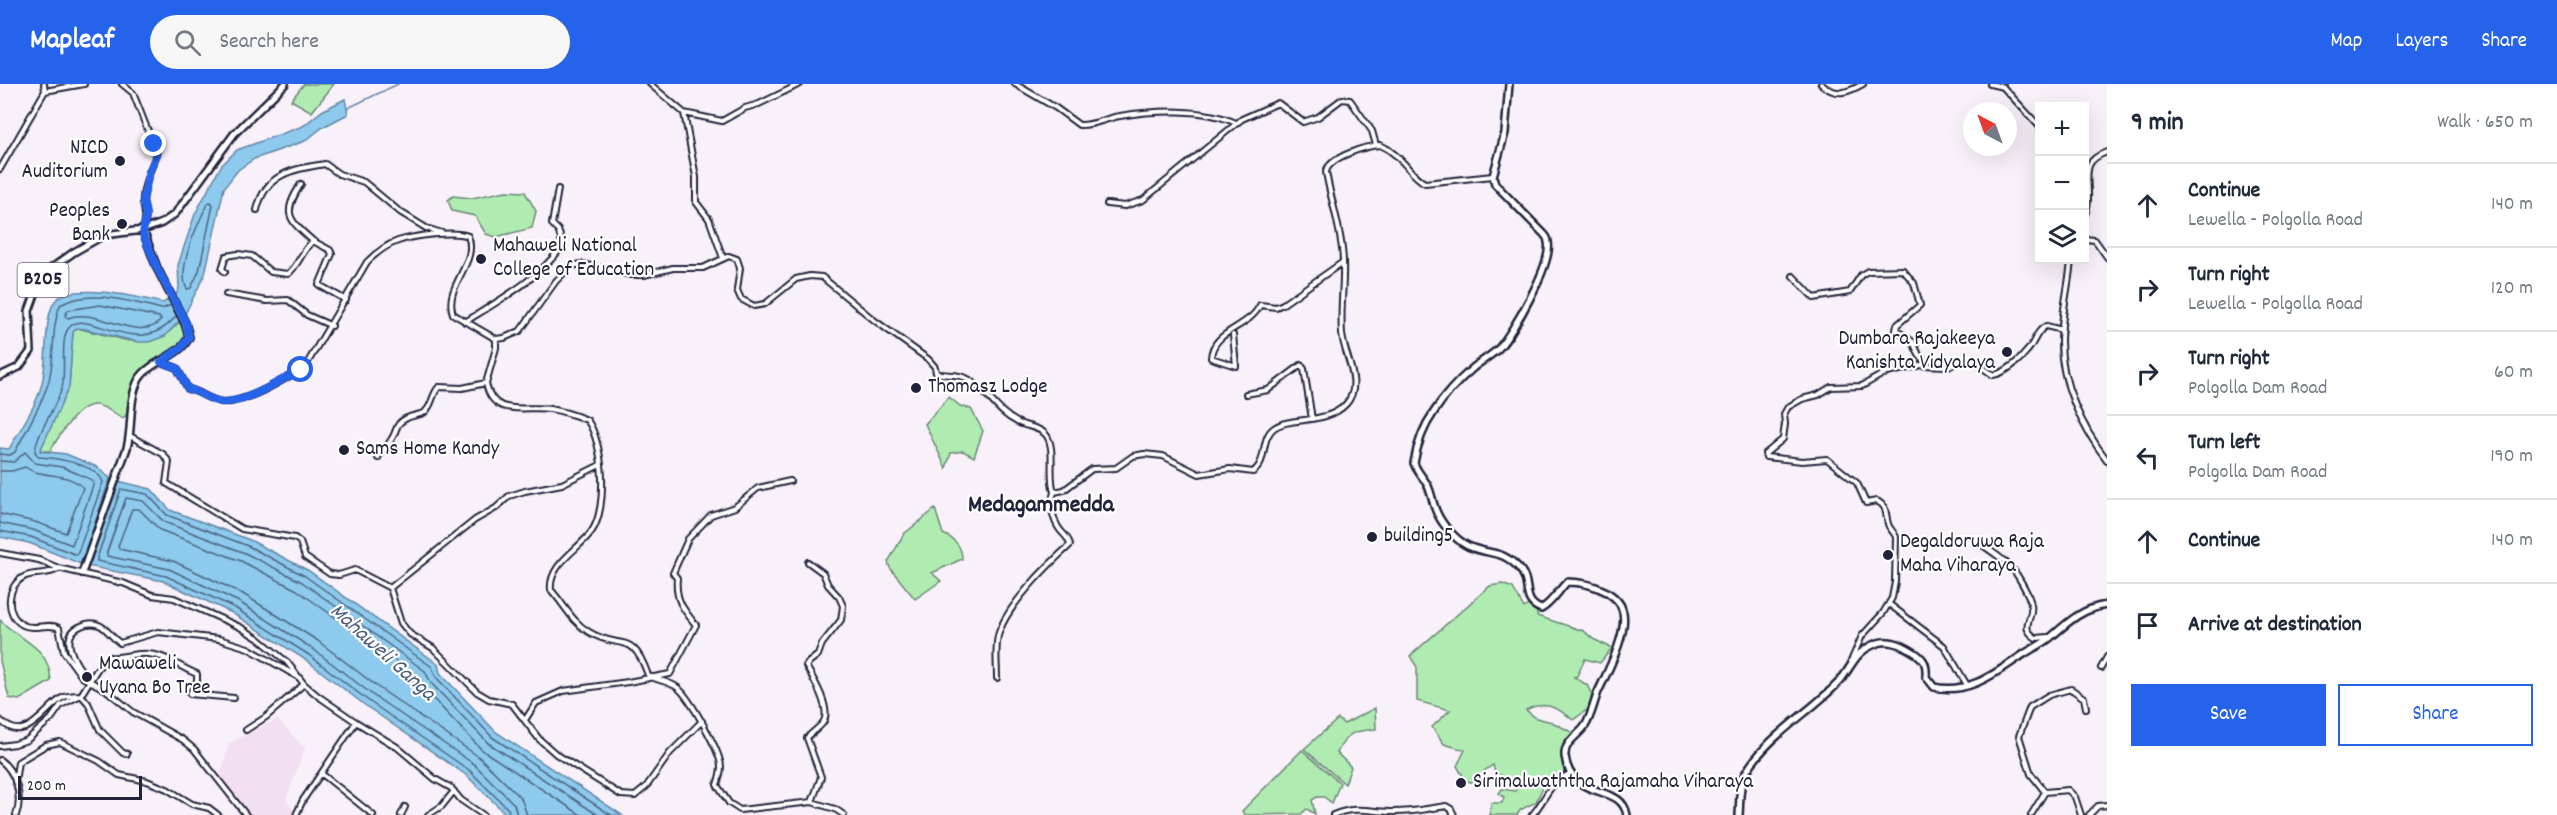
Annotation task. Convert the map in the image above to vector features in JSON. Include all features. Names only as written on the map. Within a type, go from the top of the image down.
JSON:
[{"type":"main road","name":"B205","points":[[0,376],[19,367],[31,351],[29,311],[38,286],[49,270],[104,235],[143,230],[162,223],[176,214],[234,134],[285,84]]},
{"type":"main road","points":[[1509,84],[1505,133],[1493,176],[1497,188],[1544,234],[1549,243],[1544,266],[1524,312],[1508,336],[1497,350],[1474,367],[1453,388],[1433,412],[1416,452],[1414,463],[1427,485],[1437,514],[1449,531],[1472,548],[1496,552],[1512,561],[1521,570],[1527,582],[1528,599],[1532,606],[1541,609],[1548,605],[1567,582],[1581,582],[1603,590],[1615,598],[1623,609],[1622,626],[1613,660],[1586,726],[1566,748],[1565,755],[1573,773],[1584,787],[1618,799],[1627,815]]},
{"type":"main road","points":[[83,570],[130,436],[132,405],[137,385],[146,371],[186,343],[189,337],[187,327],[154,261],[143,230]]},
{"type":"main road","points":[[1739,815],[1743,776],[1782,731],[1838,683],[1851,661],[1876,643],[1892,642],[1923,658],[1927,667],[1926,677],[1934,687],[1967,685],[2000,673],[2051,637],[2070,619],[2091,608],[2107,605]]},
{"type":"street","points":[[0,169],[45,92],[44,84]]},
{"type":"street","points":[[45,92],[84,84]]},
{"type":"street","points":[[122,84],[133,93],[157,154],[149,172],[143,201],[146,218],[143,230]]},
{"type":"street","points":[[650,84],[684,113],[722,122],[745,108],[759,104],[800,84]]},
{"type":"street","points":[[1015,84],[1056,108],[1079,125],[1134,114],[1192,112],[1218,116],[1236,123]]},
{"type":"street","points":[[1821,84],[1836,94],[1849,92],[1863,84]]},
{"type":"street","points":[[1990,84],[2003,85],[2035,121]]},
{"type":"street","points":[[1107,204],[1125,206],[1143,200],[1236,123],[1278,103],[1300,122],[1309,121],[1323,114],[1337,101],[1346,98],[1353,103],[1372,131],[1377,145]]},
{"type":"street","points":[[684,113],[696,177],[696,202],[709,219],[723,258]]},
{"type":"street","points":[[1054,492],[1064,490],[1092,469],[1116,468],[1132,456],[1144,454],[1163,456],[1199,474],[1230,469],[1253,472],[1260,464],[1271,430],[1278,426],[1312,419],[1341,408],[1347,403],[1353,391],[1353,372],[1346,353],[1342,330],[1343,261],[1339,226],[1329,190],[1327,168],[1340,158],[1377,145],[1385,147],[1401,158],[1419,180],[1425,183],[1493,176]]},
{"type":"street","points":[[2089,166],[2098,155],[2107,152]]},
{"type":"street","points":[[257,210],[260,195],[275,179],[286,173],[325,164],[339,174],[364,182],[400,212],[426,228],[444,234]]},
{"type":"street","points":[[301,184],[291,200],[289,214],[295,225],[313,241],[330,250],[332,254],[320,279],[320,287],[346,300]]},
{"type":"street","points":[[464,322],[524,284],[554,258],[563,245],[558,230],[552,224],[558,189]]},
{"type":"street","points":[[161,362],[177,368],[188,389],[198,391],[208,398],[221,402],[234,402],[301,370],[317,351],[367,262],[387,246],[399,240],[444,234],[468,236],[472,245],[450,300],[453,314],[496,339],[520,331],[564,271],[578,264],[631,275],[644,275],[673,268],[703,268],[729,256],[737,259],[740,268],[736,290],[741,299],[754,306],[765,304],[796,279],[810,276],[822,277],[874,320],[928,359],[935,367],[936,374],[967,378],[1004,414],[1018,423],[1041,431],[1047,437],[1050,451],[1050,480],[1054,492],[1053,516],[1070,545],[1053,559],[1004,621],[996,649],[997,678]]},
{"type":"street","points":[[2089,239],[2094,240],[2107,257]]},
{"type":"street","points":[[225,272],[222,269],[226,256],[238,254],[252,256],[271,272],[288,274],[313,241]]},
{"type":"street","points":[[1233,335],[1236,366],[1211,358],[1222,336],[1257,313],[1260,305],[1276,307],[1283,304],[1343,261]]},
{"type":"street","points":[[2071,264],[2062,330],[2064,368],[2081,420],[2107,460]]},
{"type":"street","points":[[1793,276],[1814,298],[1850,292],[1861,275],[1868,271],[1904,270],[1914,283],[1920,304],[1898,325],[1896,330],[1914,342],[1919,355],[1928,364]]},
{"type":"street","points":[[226,294],[267,301],[288,300],[307,315],[332,326]]},
{"type":"street","points":[[1851,661],[1862,636],[1889,604],[1895,582],[1896,537],[1888,526],[1886,510],[1882,504],[1877,501],[1866,503],[1863,501],[1857,483],[1827,459],[1802,461],[1766,457],[1766,454],[1784,439],[1784,414],[1788,407],[1831,387],[1862,386],[1883,374],[1928,364],[1948,366],[1966,360],[1973,361],[1993,375],[1999,374],[2013,365],[2029,349],[2041,329],[2046,326],[2062,330]]},
{"type":"street","points":[[496,339],[496,348],[486,383],[494,400],[507,408],[550,409],[587,420],[595,438],[603,482],[598,521],[591,534],[580,542],[562,563],[555,574],[551,590],[571,616],[587,631],[600,638],[633,646],[639,652],[651,677],[678,687],[702,720],[721,765],[717,784],[729,803],[740,810],[812,802],[835,809],[844,815]]},
{"type":"street","points":[[1246,394],[1268,390],[1301,365],[1304,369],[1312,419]]},
{"type":"street","points":[[378,458],[382,448],[391,441],[396,426],[407,418],[424,412],[439,387],[462,388],[486,383]]},
{"type":"street","points":[[130,436],[163,453],[169,462],[166,483],[233,525],[251,532],[294,538],[300,542],[304,557],[326,572],[339,575],[355,570],[390,588],[398,618],[410,634],[433,648],[477,692],[489,699],[512,704],[539,739],[556,754],[621,795],[631,797],[646,787],[670,753],[702,720]]},
{"type":"street","points":[[390,588],[475,520],[496,508],[510,496],[562,484],[600,465]]},
{"type":"street","points":[[525,720],[536,702],[563,691],[670,674],[696,625],[678,599],[677,578],[673,573],[688,538],[711,515],[735,507],[758,488],[790,481]]},
{"type":"street","points":[[1977,541],[2017,574],[2031,604],[2026,626],[2029,634],[2036,639],[2051,637]]},
{"type":"street","points":[[0,553],[39,560],[58,568],[83,570],[123,583],[152,596],[174,598],[251,634],[287,662],[304,684],[356,722],[397,747],[461,800],[483,815]]},
{"type":"street","points":[[808,562],[823,573],[828,585],[839,597],[843,606],[841,620],[822,644],[818,656],[806,666],[820,690],[826,715],[824,723],[807,738],[821,777],[812,802]]},
{"type":"street","points":[[58,568],[51,572],[25,576],[16,585],[10,594],[10,608],[15,619],[24,626],[54,625],[59,628],[64,652],[71,665],[89,683],[106,690],[133,712],[183,740],[194,749],[246,815]]},
{"type":"street","points":[[1889,604],[1944,646],[1967,685]]},
{"type":"street","points":[[89,683],[71,653],[69,638],[77,628],[88,622],[100,625],[120,643],[158,632],[183,633],[235,642],[299,677]]},
{"type":"street","points":[[0,746],[27,740],[51,719],[61,705],[81,695],[98,668],[109,657],[121,659],[131,654],[147,654],[169,660],[197,674],[197,681],[189,692],[193,695],[218,695],[234,698]]},
{"type":"street","points":[[2101,668],[2107,657]]},
{"type":"street","points":[[246,730],[266,717],[304,684]]},
{"type":"street","points":[[2045,792],[2031,774],[2019,736],[2030,707],[2049,695],[2071,689],[2084,698],[2086,708]]},
{"type":"street","points":[[0,720],[5,726],[15,729],[27,728],[42,718],[64,697],[81,695]]},
{"type":"street","points":[[81,695],[88,703],[100,730],[123,753],[127,754]]},
{"type":"street","points":[[296,815],[303,800],[356,722]]},
{"type":"street","points":[[15,782],[18,762],[46,745],[60,742],[99,761],[119,775],[157,785],[192,804],[209,808],[218,815]]},
{"type":"street","points":[[0,760],[5,764],[15,782],[20,797],[16,815]]},
{"type":"street","points":[[1532,815],[1541,806],[1552,785],[1563,775],[1573,773]]},
{"type":"street","points":[[322,774],[373,815]]},
{"type":"street","points":[[2045,792],[2068,790],[2075,797],[2081,815]]},
{"type":"street","points":[[428,815],[442,806],[454,792]]},
{"type":"street","points":[[2031,815],[2045,792]]},
{"type":"street","points":[[2089,815],[2097,806],[2107,805]]},
{"type":"street","points":[[1333,815],[1354,808],[1389,812],[1421,811],[1446,806],[1454,815]]},
{"type":"street","points":[[401,815],[405,807]]},
{"type":"shaded area","points":[[277,719],[305,748],[286,800],[294,810],[292,815],[249,815],[220,777],[229,743]]},
{"type":"green space","points":[[304,84],[334,84],[312,112],[291,100]]},
{"type":"green space","points":[[506,191],[525,192],[536,211],[532,228],[496,237],[486,234],[475,216],[452,211],[448,200],[453,196],[472,198]]},
{"type":"green space","points":[[179,322],[185,331],[185,340],[154,361],[141,373],[131,391],[126,416],[122,418],[103,407],[89,406],[69,422],[50,451],[40,451],[69,387],[73,332],[77,328],[129,341],[165,336]]},
{"type":"green space","points":[[949,397],[960,406],[971,409],[983,431],[974,457],[963,451],[951,453],[946,468],[925,424]]},
{"type":"green space","points":[[935,509],[943,534],[957,544],[961,550],[962,559],[932,573],[941,581],[915,599],[890,568],[888,562],[904,534]]},
{"type":"green space","points":[[1502,584],[1513,588],[1524,608],[1531,603],[1537,606],[1537,616],[1584,631],[1593,639],[1612,648],[1600,663],[1585,659],[1577,676],[1574,677],[1587,685],[1592,695],[1588,709],[1573,720],[1551,707],[1539,706],[1526,710],[1536,718],[1552,722],[1575,734],[1562,748],[1567,771],[1546,780],[1536,802],[1520,810],[1517,815],[1490,815],[1491,803],[1502,803],[1504,797],[1499,793],[1502,789],[1515,791],[1517,787],[1513,780],[1495,773],[1493,765],[1484,771],[1489,785],[1466,781],[1457,766],[1465,750],[1444,744],[1432,727],[1450,710],[1417,701],[1417,667],[1410,656],[1490,586]]},
{"type":"green space","points":[[0,620],[40,652],[49,669],[51,681],[19,700],[9,698],[0,661]]},
{"type":"green space","points":[[1375,708],[1376,729],[1352,734],[1344,741],[1337,753],[1351,767],[1345,784],[1304,749],[1338,719],[1344,724]]},
{"type":"green space","points":[[1302,750],[1340,783],[1332,803],[1324,797],[1312,800],[1315,814],[1307,809],[1301,814],[1245,815],[1242,811]]},
{"type":"water","points":[[345,99],[348,114],[323,127],[305,141],[254,159],[238,170],[224,188],[205,274],[184,316],[165,336],[149,342],[138,342],[85,329],[77,328],[73,332],[69,387],[40,451],[66,454],[97,467],[110,478],[81,564],[29,543],[0,537],[0,448],[9,449],[38,397],[44,370],[49,316],[55,301],[63,295],[76,292],[107,293],[163,303],[176,295],[179,288],[178,265],[195,214],[221,166],[237,150],[303,126],[322,111]]},
{"type":"water","name":"Mahaweli Ganga","points":[[118,481],[151,489],[170,510],[250,540],[309,571],[438,664],[440,673],[496,732],[622,815],[507,815],[466,775],[366,706],[306,660],[232,613],[163,581],[87,566]]},
{"type":"waterway","points":[[348,108],[398,84]]},
{"type":"place","name":"NICD Auditorium","points":[[120,161]]},
{"type":"place","name":"Peoples Bank","points":[[122,224]]},
{"type":"place","name":"Mahaweli National College of Education","points":[[481,259]]},
{"type":"place","name":"Dumbara Rajakeeya Kanishta Vidyalaya","points":[[2007,352]]},
{"type":"place","name":"Thomasz Lodge","points":[[916,388]]},
{"type":"place","name":"Sams Home Kandy","points":[[344,450]]},
{"type":"place","name":"building5","points":[[1372,537]]},
{"type":"place","name":"Degaldoruwa Raja Maha Viharaya","points":[[1888,555]]},
{"type":"place","name":"Mawaweli Uyana Bo Tree","points":[[87,677]]},
{"type":"place","name":"Sirimalwaththa Rajamaha Viharaya","points":[[1461,783]]},
{"type":"district","name":"Medagammedda","points":[[1041,506]]},
{"type":"route","points":[[154,144],[157,154],[149,172],[143,201],[146,221],[143,234],[157,268],[186,323],[189,337],[181,348],[161,362],[179,370],[188,389],[198,391],[208,398],[221,402],[234,402],[247,397],[301,370]]}]
